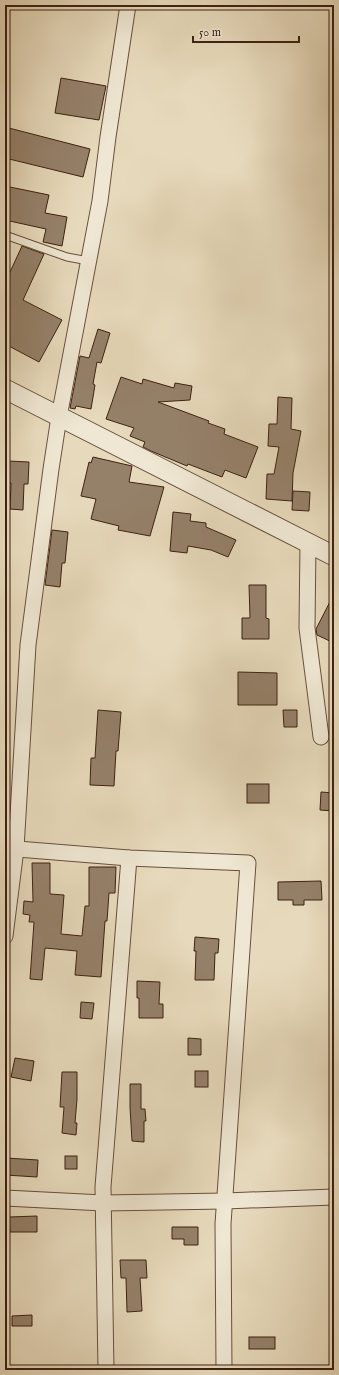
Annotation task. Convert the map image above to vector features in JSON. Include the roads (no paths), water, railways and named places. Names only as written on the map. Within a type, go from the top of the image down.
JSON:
[{"type":"street","points":[[5,936],[10,848],[28,645],[59,417],[100,201],[128,5]]},
{"type":"street","points":[[5,389],[334,556]]},
{"type":"street","points":[[308,542],[307,628],[321,737]]},
{"type":"street","points":[[10,848],[129,858],[248,864],[223,1224],[224,1370]]},
{"type":"street","points":[[106,1370],[103,1188],[129,858]]},
{"type":"street","points":[[5,1198],[103,1203],[334,1197]]},
{"type":"lane","points":[[5,236],[66,257],[89,261]]}]
